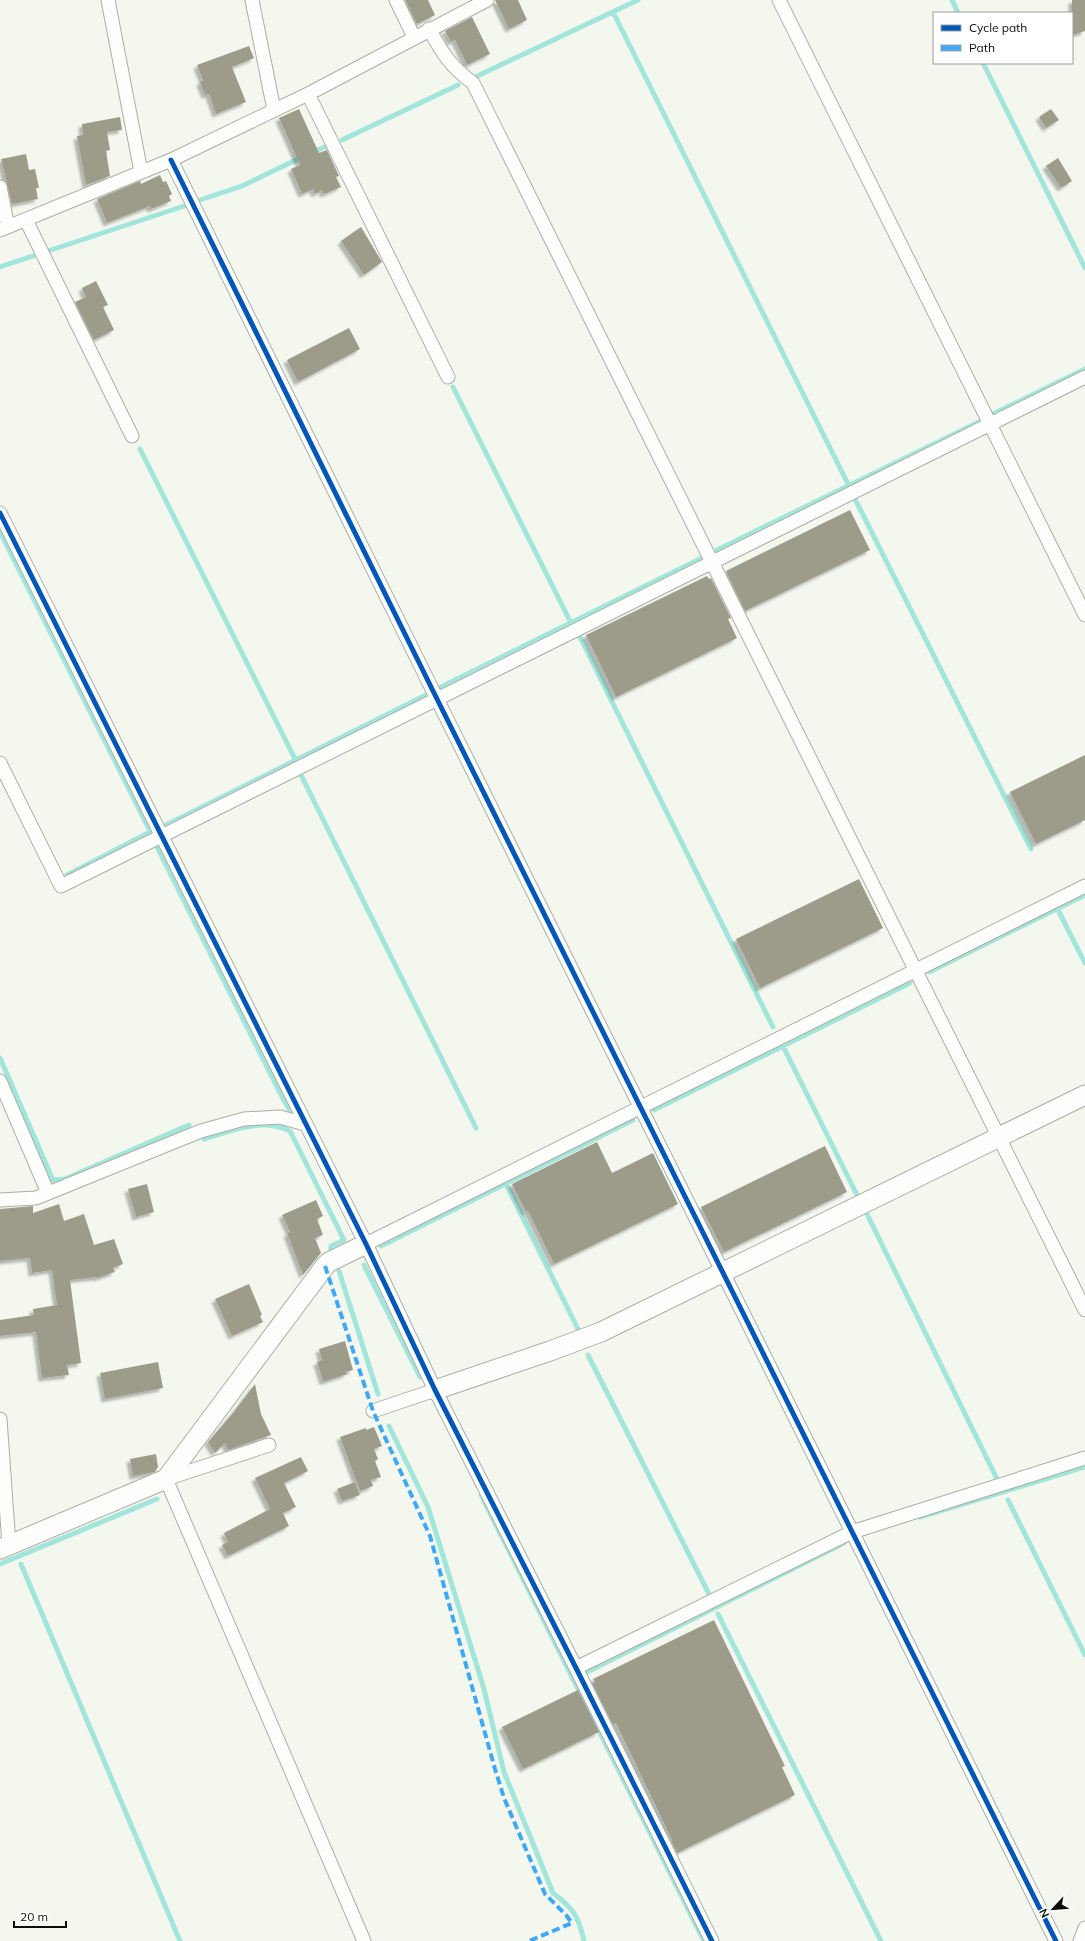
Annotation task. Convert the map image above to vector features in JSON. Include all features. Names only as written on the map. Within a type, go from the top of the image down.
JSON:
[{"type":"street","points":[[108,0],[141,172]]},
{"type":"street","points":[[252,0],[274,110]]},
{"type":"street","points":[[396,0],[414,37]]},
{"type":"street","points":[[0,187],[4,228],[171,160],[308,94],[429,29],[487,0]]},
{"type":"street","points":[[779,0],[1085,615]]},
{"type":"street","points":[[429,29],[444,56],[457,72],[473,83],[917,970],[1085,1310]]},
{"type":"street","points":[[308,94],[448,377]]},
{"type":"street","points":[[171,160],[722,1273],[1056,1941]]},
{"type":"street","points":[[26,220],[132,436]]},
{"type":"street","points":[[0,763],[61,886],[712,561],[1085,377]]},
{"type":"street","points":[[0,512],[366,1244],[436,1390],[712,1941]]},
{"type":"street","points":[[166,1479],[329,1262],[1085,886]]},
{"type":"street","points":[[0,1081],[48,1193]]},
{"type":"street","points":[[373,1411],[550,1351],[601,1332],[1085,1095]]},
{"type":"street","points":[[0,1200],[36,1198],[201,1131],[244,1119],[280,1117],[305,1124]]},
{"type":"street","points":[[0,1419],[5,1547],[166,1479],[269,1446]]},
{"type":"street","points":[[576,1668],[852,1532],[1085,1458]]},
{"type":"street","points":[[166,1479],[364,1941]]},
{"type":"street","points":[[1080,1941],[1085,1928]]},
{"type":"building","points":[[405,0],[428,0],[435,15],[417,24]]},
{"type":"building","points":[[495,0],[518,0],[527,20],[509,29]]},
{"type":"building","points":[[1072,0],[1085,0],[1085,31],[1073,35]]},
{"type":"building","points":[[472,17],[490,54],[467,65],[455,40],[451,42],[445,31]]},
{"type":"building","points":[[249,46],[254,58],[232,67],[246,102],[216,114],[209,94],[205,95],[200,82],[203,80],[197,65]]},
{"type":"building","points":[[299,109],[319,153],[327,150],[339,176],[336,177],[341,187],[324,194],[322,190],[315,194],[313,189],[302,194],[291,169],[300,165],[279,118]]},
{"type":"building","points":[[1051,109],[1059,120],[1046,128],[1039,117]]},
{"type":"building","points":[[120,117],[122,130],[107,132],[110,150],[106,151],[110,176],[86,185],[77,136],[83,135],[82,124]]},
{"type":"building","points":[[26,154],[29,170],[35,169],[39,188],[36,188],[38,199],[12,204],[1,159]]},
{"type":"building","points":[[1058,158],[1072,181],[1061,188],[1046,166]]},
{"type":"building","points":[[160,175],[163,182],[166,181],[172,194],[169,196],[171,201],[151,209],[150,206],[107,223],[97,199],[140,181],[141,184]]},
{"type":"building","points":[[361,227],[382,262],[364,275],[341,241]]},
{"type":"building","points":[[96,281],[108,305],[103,307],[114,330],[94,340],[75,302],[86,297],[82,288]]},
{"type":"building","points":[[349,328],[360,349],[298,382],[287,360]]},
{"type":"building","points":[[850,510],[870,550],[745,611],[726,571]]},
{"type":"building","points":[[707,576],[709,579],[711,578],[731,618],[728,619],[737,638],[616,697],[586,635]]},
{"type":"building","points":[[1085,755],[1085,820],[1036,844],[1010,792]]},
{"type":"building","points":[[859,879],[883,928],[760,988],[736,939]]},
{"type":"building","points":[[597,1142],[612,1173],[653,1153],[678,1204],[554,1264],[528,1211],[526,1212],[512,1184]]},
{"type":"building","points":[[825,1146],[847,1192],[724,1252],[701,1207]]},
{"type":"building","points":[[147,1184],[154,1212],[136,1217],[128,1189]]},
{"type":"building","points":[[316,1200],[323,1216],[317,1219],[323,1235],[315,1238],[321,1253],[303,1275],[287,1233],[290,1232],[282,1215]]},
{"type":"building","points":[[59,1204],[64,1221],[84,1214],[94,1245],[114,1239],[123,1264],[113,1268],[115,1272],[97,1278],[70,1280],[81,1363],[67,1365],[69,1375],[42,1378],[36,1332],[0,1336],[0,1320],[34,1315],[33,1309],[57,1305],[52,1270],[32,1273],[30,1258],[0,1261],[0,1209],[33,1206],[33,1213]]},
{"type":"building","points":[[249,1284],[262,1315],[260,1316],[263,1322],[232,1336],[215,1299]]},
{"type":"building","points":[[345,1341],[353,1370],[346,1372],[347,1374],[323,1381],[317,1362],[322,1360],[319,1349]]},
{"type":"building","points":[[158,1362],[163,1388],[105,1399],[100,1373]]},
{"type":"building","points":[[255,1384],[261,1414],[271,1435],[228,1450],[225,1443],[215,1453],[208,1442]]},
{"type":"building","points":[[374,1427],[382,1446],[374,1449],[378,1459],[375,1461],[381,1477],[371,1480],[373,1486],[360,1491],[340,1437],[366,1428],[366,1430]]},
{"type":"building","points":[[156,1454],[158,1467],[155,1472],[133,1476],[130,1459]]},
{"type":"building","points":[[301,1457],[308,1471],[284,1483],[296,1507],[283,1513],[289,1526],[228,1556],[222,1545],[228,1542],[224,1533],[270,1509],[255,1478]]},
{"type":"building","points":[[355,1482],[360,1495],[342,1501],[337,1489]]},
{"type":"building","points":[[714,1620],[785,1766],[782,1767],[795,1795],[677,1853],[616,1723],[613,1725],[592,1683],[595,1682],[593,1679]]},
{"type":"building","points":[[578,1690],[599,1732],[523,1769],[502,1727]]},
{"type":"waterway","points":[[475,77],[638,0]]},
{"type":"waterway","points":[[952,0],[958,12]]},
{"type":"waterway","points":[[613,12],[849,486]]},
{"type":"waterway","points":[[983,64],[1085,268]]},
{"type":"waterway","points":[[342,140],[458,85]]},
{"type":"waterway","points":[[313,152],[327,146]]},
{"type":"waterway","points":[[200,200],[242,186],[302,157]]},
{"type":"waterway","points":[[48,251],[184,206]]},
{"type":"waterway","points":[[0,267],[33,256]]},
{"type":"waterway","points":[[993,414],[1085,369]]},
{"type":"waterway","points":[[453,387],[571,623]]},
{"type":"waterway","points":[[717,550],[981,421]]},
{"type":"waterway","points":[[140,449],[295,759]]},
{"type":"waterway","points":[[855,499],[1031,849]]},
{"type":"waterway","points":[[0,532],[149,829]]},
{"type":"waterway","points":[[441,687],[702,558]]},
{"type":"waterway","points":[[580,637],[773,1027]]},
{"type":"waterway","points":[[164,826],[426,695]]},
{"type":"waterway","points":[[301,775],[476,1128]]},
{"type":"waterway","points":[[67,875],[150,832]]},
{"type":"waterway","points":[[157,847],[282,1097],[292,1114]]},
{"type":"waterway","points":[[929,972],[1085,895]]},
{"type":"waterway","points":[[1057,908],[1085,963]]},
{"type":"waterway","points":[[654,1110],[910,983]]},
{"type":"waterway","points":[[783,1046],[857,1195]]},
{"type":"waterway","points":[[0,1058],[53,1180],[65,1179],[189,1125]]},
{"type":"waterway","points":[[381,1246],[633,1120]]},
{"type":"waterway","points":[[204,1139],[236,1129],[258,1125],[269,1125],[290,1131],[344,1240],[331,1246],[331,1250]]},
{"type":"waterway","points":[[506,1184],[578,1329]]},
{"type":"waterway","points":[[867,1214],[996,1477]]},
{"type":"waterway","points":[[364,1265],[420,1377]]},
{"type":"waterway","points":[[339,1271],[378,1394]]},
{"type":"waterway","points":[[588,1355],[709,1594]]},
{"type":"waterway","points":[[389,1426],[428,1507],[484,1689],[504,1772],[553,1893],[566,1903],[574,1914],[580,1925],[584,1941]]},
{"type":"waterway","points":[[920,1517],[1085,1467]]},
{"type":"waterway","points":[[481,1495],[704,1941]]},
{"type":"waterway","points":[[0,1564],[157,1499]]},
{"type":"waterway","points":[[1008,1500],[1085,1655]]},
{"type":"waterway","points":[[585,1673],[844,1543]]},
{"type":"waterway","points":[[21,1564],[180,1941]]},
{"type":"waterway","points":[[718,1614],[881,1941]]},
{"type":"marked path","points":[[325,1266],[373,1411],[430,1536],[504,1798],[545,1894],[572,1923],[529,1941]]},
{"type":"cycle path","points":[[171,160],[437,699],[1056,1941]]},
{"type":"cycle path","points":[[0,513],[366,1244],[435,1390],[712,1941]]}]
